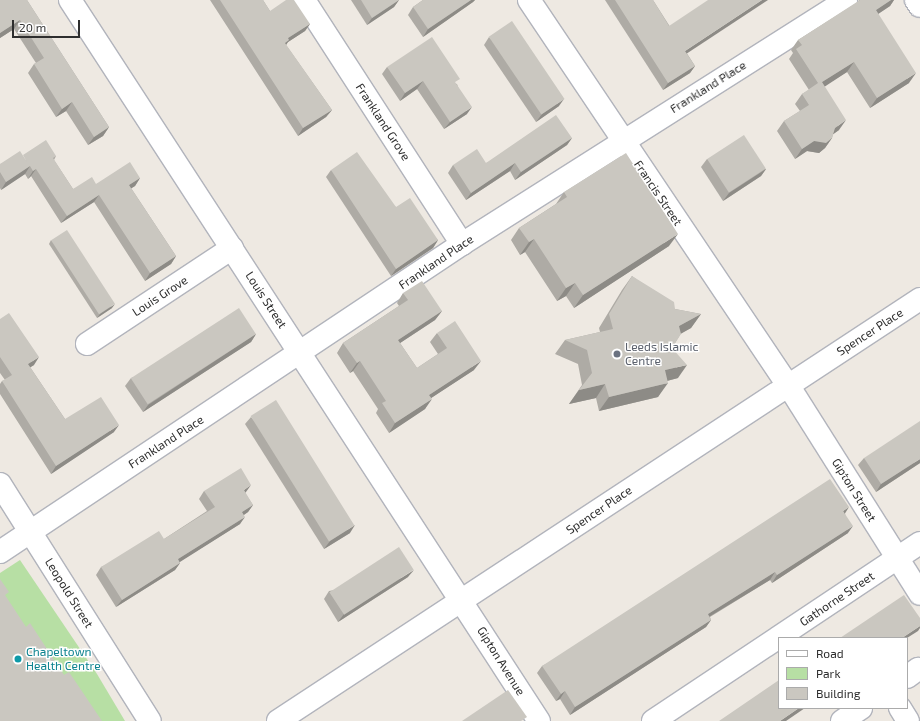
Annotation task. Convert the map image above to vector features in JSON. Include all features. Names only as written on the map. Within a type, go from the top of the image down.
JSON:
[{"type":"street","name":"Louis Street","points":[[70,0],[463,601]]},
{"type":"street","name":"Frankland Grove","points":[[304,0],[462,244]]},
{"type":"street","name":"Francis Street","points":[[529,0],[788,386]]},
{"type":"street","name":"Frankland Place","points":[[0,552],[301,353],[462,244],[622,140],[846,0]]},
{"type":"street","points":[[916,0],[920,6]]},
{"type":"street","name":"Louis Grove","points":[[88,344],[232,248]]},
{"type":"street","name":"Spencer Place","points":[[278,721],[463,601],[920,299]]},
{"type":"street","name":"Gipton Street","points":[[788,386],[920,594]]},
{"type":"street","name":"Leopold Street","points":[[0,484],[150,721]]},
{"type":"street","name":"Gathorne Street","points":[[780,637],[920,544]]},
{"type":"street","name":"Gipton Avenue","points":[[463,601],[539,721]]},
{"type":"street","name":"Gathorne Street","points":[[653,721],[778,638]]},
{"type":"street","points":[[842,721],[860,709]]},
{"type":"street","points":[[901,709],[908,721]]},
{"type":"green space","points":[[20,560],[97,674],[125,721],[84,721],[0,594],[0,573]]},
{"type":"building","points":[[0,0],[27,0],[109,127],[94,137],[72,102],[62,109],[34,64],[44,58],[20,20],[0,33]]},
{"type":"building","points":[[220,0],[263,0],[270,11],[286,0],[294,0],[310,24],[288,38],[289,40],[285,43],[332,110],[303,128]]},
{"type":"building","points":[[361,0],[399,0],[372,18]]},
{"type":"building","points":[[423,0],[471,0],[428,29],[413,7]]},
{"type":"building","points":[[615,0],[653,0],[669,26],[708,0],[762,0],[685,51],[695,66],[668,83]]},
{"type":"building","points":[[860,0],[891,0],[876,10],[916,73],[877,98],[854,62],[822,82],[846,120],[835,128],[832,138],[826,143],[814,141],[802,149],[784,121],[809,105],[802,94],[818,83],[796,49],[802,45],[798,40]]},
{"type":"building","points":[[512,21],[565,99],[541,115],[489,37]]},
{"type":"building","points":[[432,37],[460,79],[455,82],[472,107],[450,122],[423,81],[405,93],[387,67]]},
{"type":"building","points":[[556,115],[572,138],[521,172],[515,163],[471,193],[453,165],[477,149],[486,163]]},
{"type":"building","points":[[744,135],[766,169],[729,193],[707,159]]},
{"type":"building","points":[[46,140],[56,156],[53,158],[73,189],[92,177],[96,184],[130,162],[140,178],[129,185],[176,256],[150,273],[99,195],[67,216],[36,169],[33,171],[30,166],[6,182],[0,172],[0,164],[20,151],[27,162],[23,155]]},
{"type":"building","points":[[357,152],[396,207],[410,198],[438,240],[396,269],[331,170]]},
{"type":"building","points":[[626,153],[678,234],[583,295],[575,283],[566,288],[534,239],[529,242],[519,228],[567,197],[564,192]]},
{"type":"building","points":[[67,230],[115,304],[99,314],[51,240]]},
{"type":"building","name":"Leeds Islamic Centre","points":[[632,276],[674,302],[675,309],[701,314],[679,326],[681,334],[672,348],[687,365],[665,370],[668,383],[609,397],[605,384],[579,390],[592,373],[587,350],[565,340],[613,329],[609,314]]},
{"type":"building","points":[[422,281],[442,311],[398,340],[417,368],[447,348],[437,333],[455,321],[481,361],[429,395],[432,399],[395,423],[382,403],[386,401],[360,361],[357,363],[343,343],[408,300],[403,293]]},
{"type":"building","points":[[239,308],[256,334],[148,404],[131,378]]},
{"type":"building","points":[[9,313],[39,357],[28,364],[65,419],[101,397],[119,425],[56,466],[2,381],[12,375],[0,357],[0,319]]},
{"type":"building","points":[[276,400],[354,526],[329,541],[251,416]]},
{"type":"building","points":[[920,421],[920,459],[881,484],[864,458]]},
{"type":"building","points":[[241,468],[251,485],[244,490],[253,505],[242,512],[245,517],[178,559],[180,563],[122,600],[101,567],[159,531],[164,539],[215,507],[204,491]]},
{"type":"building","points":[[830,479],[849,507],[843,511],[853,526],[777,575],[775,572],[708,614],[711,620],[575,707],[565,691],[561,694],[542,666]]},
{"type":"building","points":[[399,547],[414,570],[344,615],[329,592]]},
{"type":"building","name":"Chapeltown Health Centre","points":[[0,579],[9,592],[5,595],[26,627],[30,623],[64,675],[69,672],[102,721],[0,721]]},
{"type":"building","points":[[904,595],[920,618],[920,626],[904,637],[841,637]]},
{"type":"building","points":[[778,681],[778,709],[798,709],[780,721],[719,721]]},
{"type":"building","points":[[508,690],[527,717],[521,721],[462,721]]},
{"type":"place","name":"Leeds Islamic Centre","points":[[617,354]]},
{"type":"place","name":"Chapeltown Health Centre","points":[[18,659]]}]
